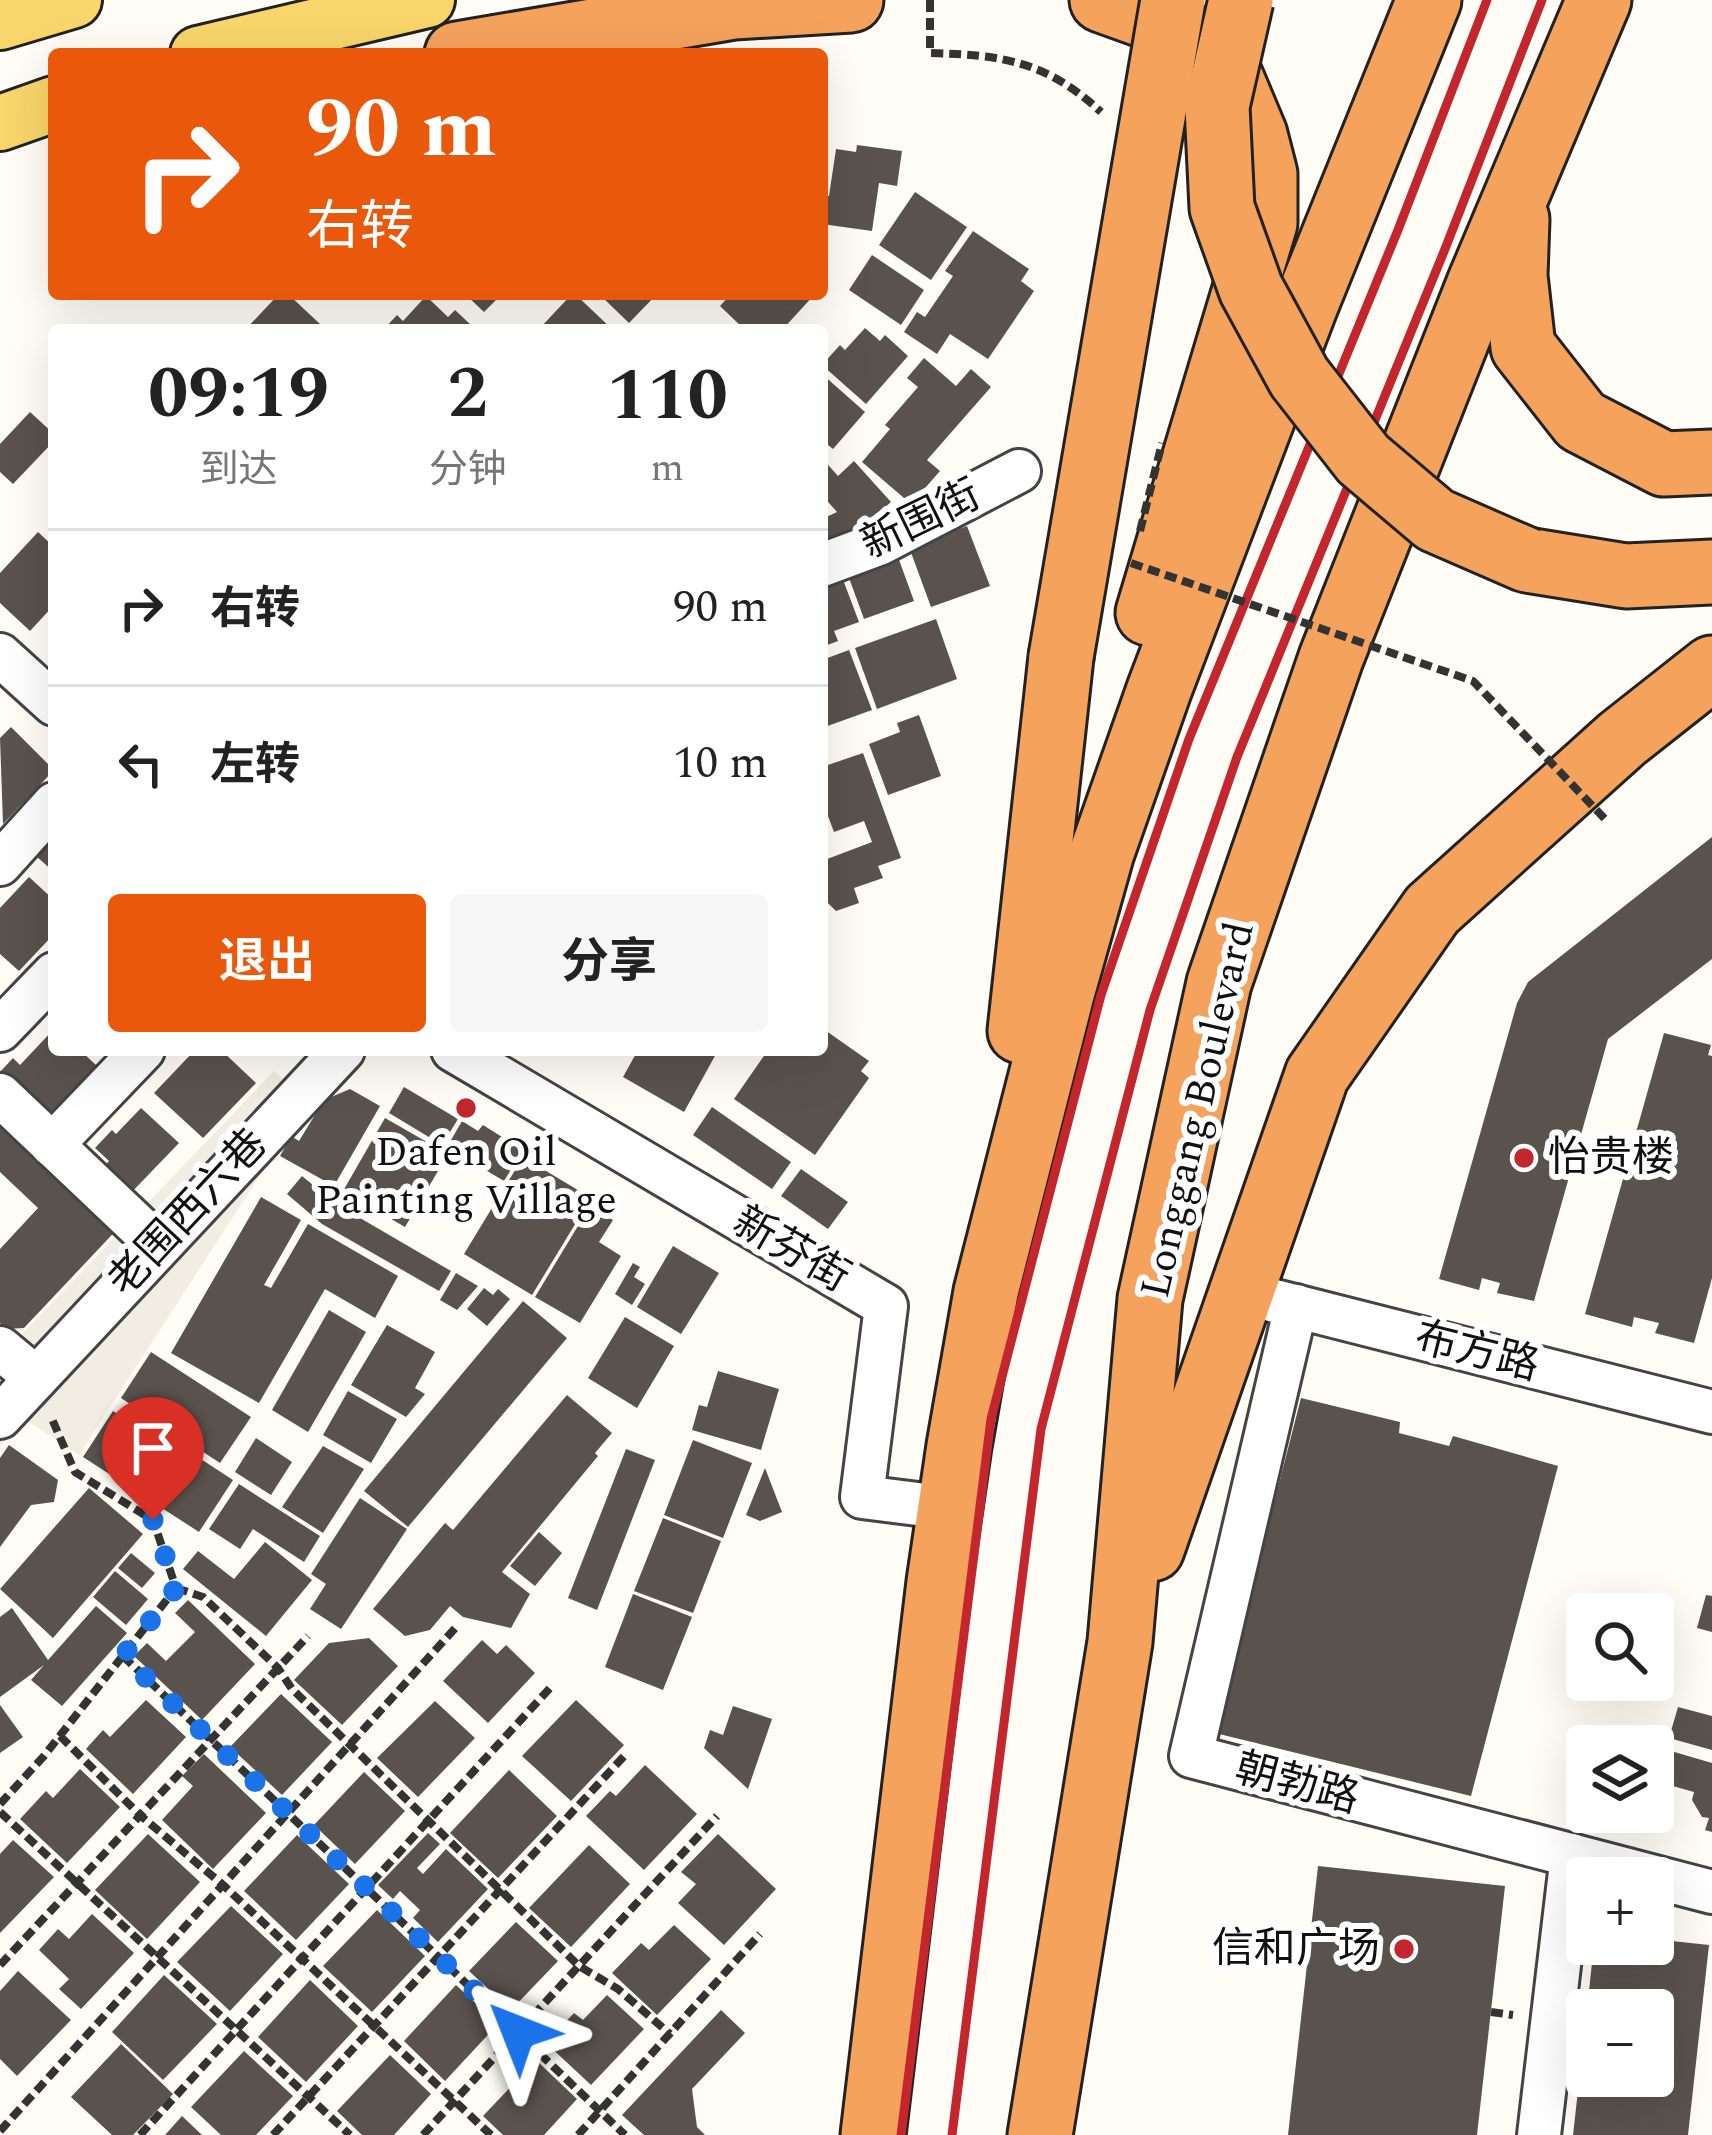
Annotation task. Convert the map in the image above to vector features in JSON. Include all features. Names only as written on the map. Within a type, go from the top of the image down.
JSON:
[{"type":"highway","points":[[492,48],[734,7],[851,0]]},
{"type":"highway","points":[[1102,0],[1177,27],[1228,73],[1256,135],[1264,174],[1265,223],[1123,698],[1102,852]]},
{"type":"highway","points":[[997,1249],[1061,657],[1173,0]]},
{"type":"highway","points":[[1240,0],[1217,106],[1222,208],[1251,289],[1298,377],[1363,458],[1435,520],[1527,560],[1625,576],[1712,572]]},
{"type":"highway","points":[[873,2135],[950,1508],[997,1249],[1102,852],[1304,307],[1429,0]]},
{"type":"highway","name":"Longgang Boulevard","points":[[1040,2135],[1120,1642],[1150,1299],[1219,983],[1331,658],[1599,0]]},
{"type":"highway","points":[[1519,191],[1515,276],[1523,346],[1581,422],[1664,464],[1712,462]]},
{"type":"highway","points":[[1120,1642],[1269,1299],[1317,1075],[1432,910],[1622,739],[1712,668]]},
{"type":"main road","points":[[0,22],[74,0]]},
{"type":"main road","points":[[223,48],[427,0]]},
{"type":"main road","points":[[0,123],[48,106]]},
{"type":"street","name":"新围街","points":[[828,563],[881,543],[1019,471]]},
{"type":"street","points":[[0,864],[48,811]]},
{"type":"street","points":[[0,1030],[48,980]]},
{"type":"street","points":[[52,1145],[137,1056]]},
{"type":"street","name":"老围西六巷","points":[[0,1417],[337,1056]]},
{"type":"street","name":"新芬街","points":[[476,1056],[886,1306],[862,1497],[950,1508]]},
{"type":"street","points":[[0,1095],[158,1245]]},
{"type":"street","name":"布方路","points":[[1269,1299],[1712,1412]]},
{"type":"street","name":"朝勃路","points":[[1269,1299],[1191,1756],[1712,1892]]},
{"type":"street","points":[[0,1348],[36,1378]]},
{"type":"street","points":[[1539,2135],[1572,1855]]},
{"type":"path","points":[[930,0],[930,53],[1014,58],[1053,75],[1106,117]]},
{"type":"path","points":[[1162,443],[1131,565],[1473,680],[1606,820]]},
{"type":"path","points":[[36,1378],[75,1472],[153,1520],[176,1588]]},
{"type":"path","points":[[176,1588],[0,1808],[77,1886],[160,1955],[350,2135]]},
{"type":"path","points":[[176,1588],[203,1597],[579,1966],[618,1989],[670,2034]]},
{"type":"path","points":[[0,2131],[458,1625]]},
{"type":"path","points":[[0,1965],[308,1636]]},
{"type":"path","points":[[123,1656],[625,2135]]},
{"type":"path","points":[[140,2135],[550,1688]]},
{"type":"path","points":[[60,1736],[141,1816],[223,1885],[491,2135]]},
{"type":"path","points":[[273,2135],[627,1753]]},
{"type":"path","points":[[423,2135],[717,1816]]},
{"type":"path","points":[[578,2135],[760,1934]]},
{"type":"shaded area","points":[[274,1071],[308,1101],[79,1455],[23,1418],[0,1447],[0,1357]]},
{"type":"building","points":[[857,145],[902,151],[897,186],[879,183],[872,231],[828,225],[836,149],[856,152]]},
{"type":"building","points":[[915,192],[967,227],[931,280],[879,245]]},
{"type":"building","points":[[973,231],[1029,269],[1021,281],[1034,291],[988,359],[950,334],[937,354],[904,332],[917,312],[925,317],[953,276],[945,271]]},
{"type":"building","points":[[872,255],[924,290],[901,325],[849,290]]},
{"type":"building","points":[[273,300],[294,300],[320,324],[251,324]]},
{"type":"building","points":[[422,300],[430,300],[448,317],[455,310],[470,324],[389,324],[397,315],[403,321]]},
{"type":"building","points":[[471,300],[496,300],[484,312]]},
{"type":"building","points":[[566,300],[581,300],[607,324],[544,324]]},
{"type":"building","points":[[605,300],[651,300],[629,323]]},
{"type":"building","points":[[726,300],[810,300],[788,324],[739,324],[720,306]]},
{"type":"building","points":[[865,328],[880,341],[885,335],[908,356],[866,404],[828,370],[828,358],[840,345],[845,350]]},
{"type":"building","points":[[924,358],[956,386],[971,369],[991,387],[927,460],[940,471],[911,504],[862,462],[890,429],[885,425],[918,387],[907,378]]},
{"type":"building","points":[[828,379],[865,412],[833,449],[828,445]]},
{"type":"building","points":[[30,412],[48,428],[48,447],[13,484],[0,472],[0,444]]},
{"type":"building","points":[[854,461],[891,502],[856,533],[828,544],[828,516],[837,512],[828,502],[828,465],[838,476]]},
{"type":"building","points":[[967,526],[990,586],[931,607],[909,547]]},
{"type":"building","points":[[38,532],[48,541],[48,612],[30,631],[0,603],[0,573]]},
{"type":"building","points":[[898,557],[914,601],[864,619],[848,575]]},
{"type":"building","points":[[842,577],[859,622],[834,631],[838,641],[828,645],[828,582]]},
{"type":"building","points":[[936,619],[957,679],[877,709],[855,648]]},
{"type":"building","points":[[849,650],[872,710],[828,726],[828,658]]},
{"type":"building","points":[[919,715],[941,776],[888,795],[869,744],[900,732],[897,723]]},
{"type":"building","points":[[11,727],[48,764],[48,776],[3,824],[0,738]]},
{"type":"building","points":[[863,753],[901,858],[878,866],[883,878],[854,888],[859,903],[836,911],[828,903],[828,859],[872,842],[864,821],[834,832],[828,816],[828,765]]},
{"type":"building","name":"怡贵楼","points":[[1712,837],[1712,959],[1608,1039],[1534,1301],[1497,1293],[1500,1283],[1482,1278],[1479,1290],[1439,1279],[1517,1003],[1528,982]]},
{"type":"building","points":[[48,843],[48,867],[36,856]]},
{"type":"building","points":[[29,877],[48,894],[48,940],[19,971],[0,954],[0,908]]},
{"type":"building","points":[[828,1032],[869,1061],[861,1071],[869,1078],[815,1155],[734,1099],[764,1056],[828,1056]]},
{"type":"building","points":[[1664,1033],[1711,1045],[1712,1278],[1694,1343],[1655,1333],[1659,1323],[1634,1317],[1632,1327],[1585,1314]]},
{"type":"building","points":[[48,1035],[48,1056],[86,1056],[97,1066],[44,1122],[0,1080],[0,1072],[13,1058],[20,1065]]},
{"type":"building","points":[[189,1056],[227,1056],[256,1083],[203,1138],[154,1093]]},
{"type":"building","points":[[635,1056],[715,1056],[684,1112],[623,1077]]},
{"type":"building","points":[[404,1087],[458,1119],[442,1145],[389,1113]]},
{"type":"building","points":[[350,1089],[380,1106],[334,1186],[280,1156],[291,1136],[299,1141],[324,1100]]},
{"type":"building","points":[[0,1106],[124,1222],[24,1328],[6,1329],[0,1323],[0,1249],[38,1208],[0,1172]]},
{"type":"building","points":[[712,1107],[791,1162],[772,1189],[693,1135]]},
{"type":"building","points":[[141,1108],[179,1143],[126,1198],[98,1172],[109,1161],[95,1148]]},
{"type":"building","points":[[385,1118],[448,1154],[405,1227],[343,1191]]},
{"type":"building","points":[[462,1121],[478,1131],[483,1125],[523,1150],[504,1181],[447,1147]]},
{"type":"building","points":[[523,1157],[591,1198],[532,1295],[464,1254]]},
{"type":"building","points":[[801,1169],[848,1202],[828,1229],[781,1196]]},
{"type":"building","points":[[302,1176],[336,1204],[451,1271],[439,1291],[322,1224],[287,1194]]},
{"type":"building","points":[[261,1197],[301,1220],[264,1285],[271,1288],[308,1224],[398,1276],[375,1318],[325,1289],[259,1403],[171,1353]]},
{"type":"building","points":[[590,1206],[613,1220],[599,1242],[621,1256],[580,1323],[535,1297]]},
{"type":"building","points":[[673,1246],[719,1273],[681,1334],[637,1307]]},
{"type":"building","points":[[633,1263],[640,1267],[634,1277],[645,1284],[632,1305],[615,1294]]},
{"type":"building","points":[[456,1273],[478,1286],[457,1310],[440,1300]]},
{"type":"building","points":[[484,1288],[493,1295],[498,1289],[510,1299],[487,1326],[467,1309]]},
{"type":"building","points":[[523,1301],[567,1338],[408,1527],[364,1491]]},
{"type":"building","points":[[329,1310],[366,1332],[308,1432],[272,1410]]},
{"type":"building","points":[[625,1317],[674,1346],[637,1408],[588,1378]]},
{"type":"building","points":[[387,1325],[435,1352],[415,1388],[425,1394],[406,1417],[351,1385]]},
{"type":"building","points":[[151,1352],[251,1417],[220,1463],[121,1398]]},
{"type":"building","points":[[718,1371],[779,1389],[761,1450],[692,1430],[699,1405],[707,1407]]},
{"type":"building","points":[[348,1391],[397,1419],[371,1463],[323,1435]]},
{"type":"building","points":[[567,1395],[612,1433],[502,1572],[530,1594],[511,1628],[463,1617],[450,1606],[430,1630],[405,1636],[373,1609],[445,1523],[453,1530]]},
{"type":"building","points":[[1301,1398],[1400,1422],[1399,1433],[1449,1446],[1453,1436],[1558,1466],[1471,1796],[1215,1733]]},
{"type":"building","points":[[113,1411],[183,1456],[187,1450],[233,1480],[199,1532],[83,1457]]},
{"type":"building","points":[[256,1438],[292,1462],[271,1495],[235,1472]]},
{"type":"building","points":[[693,1440],[752,1463],[723,1538],[664,1515]]},
{"type":"building","points":[[9,1445],[58,1480],[54,1502],[31,1505],[0,1547],[0,1458]]},
{"type":"building","points":[[323,1446],[364,1469],[323,1533],[282,1507]]},
{"type":"building","points":[[626,1449],[655,1460],[597,1610],[568,1598]]},
{"type":"building","points":[[765,1468],[782,1512],[760,1521],[746,1515]]},
{"type":"building","points":[[239,1484],[320,1536],[304,1562],[253,1529],[240,1549],[209,1529]]},
{"type":"building","points":[[89,1488],[143,1534],[53,1638],[0,1589]]},
{"type":"building","points":[[360,1498],[407,1529],[341,1629],[310,1609],[326,1584],[311,1574]]},
{"type":"building","points":[[663,1518],[721,1541],[693,1613],[634,1591]]},
{"type":"building","points":[[539,1532],[562,1553],[535,1586],[510,1566]]},
{"type":"building","points":[[265,1542],[312,1580],[266,1636],[183,1569],[198,1551],[234,1579]]},
{"type":"building","points":[[131,1553],[155,1573],[142,1588],[118,1568]]},
{"type":"building","points":[[115,1571],[148,1599],[126,1625],[93,1597]]},
{"type":"building","points":[[633,1594],[692,1617],[663,1690],[605,1667]]},
{"type":"building","points":[[1706,1595],[1712,1596],[1712,1632],[1697,1628]]},
{"type":"building","points":[[188,1600],[255,1664],[202,1720],[134,1656],[147,1643],[166,1661],[195,1632],[175,1613]]},
{"type":"building","points":[[96,1606],[127,1633],[62,1706],[31,1680],[44,1665],[0,1697],[0,1617],[12,1608],[48,1660]]},
{"type":"building","points":[[369,1638],[398,1666],[342,1725],[294,1680],[329,1643]]},
{"type":"building","points":[[482,1640],[497,1654],[506,1645],[535,1673],[488,1723],[443,1681]]},
{"type":"building","points":[[281,1694],[332,1742],[282,1795],[230,1747]]},
{"type":"building","points":[[146,1700],[186,1737],[133,1794],[86,1749],[103,1730],[110,1737]]},
{"type":"building","points":[[576,1700],[624,1745],[571,1801],[522,1756]]},
{"type":"building","points":[[435,1701],[475,1738],[418,1797],[377,1758]]},
{"type":"building","points":[[0,1705],[23,1737],[0,1753]]},
{"type":"building","points":[[733,1706],[772,1719],[748,1789],[704,1748],[710,1730],[723,1735]]},
{"type":"building","points":[[1678,1707],[1712,1716],[1712,1750],[1674,1739]]},
{"type":"building","points":[[1674,1752],[1712,1763],[1712,1832],[1705,1830],[1709,1818],[1702,1817],[1692,1800],[1694,1792],[1674,1786]]},
{"type":"building","points":[[204,1754],[266,1813],[213,1869],[162,1820],[193,1786],[182,1776]]},
{"type":"building","points":[[645,1765],[697,1814],[644,1870],[586,1816],[610,1791],[616,1796]]},
{"type":"building","points":[[80,1769],[120,1807],[67,1863],[20,1819],[46,1791],[53,1798]]},
{"type":"building","points":[[509,1770],[557,1816],[498,1878],[450,1833]]},
{"type":"building","points":[[364,1772],[405,1811],[355,1864],[314,1825]]},
{"type":"building","points":[[428,1833],[440,1844],[417,1868],[423,1874],[446,1849],[488,1889],[438,1942],[413,1918],[420,1910],[400,1891],[393,1899],[378,1885]]},
{"type":"building","points":[[148,1834],[200,1882],[147,1939],[95,1890]]},
{"type":"building","points":[[718,1834],[776,1889],[724,1945],[678,1903],[696,1884],[681,1872]]},
{"type":"building","points":[[297,1835],[349,1884],[296,1940],[244,1891]]},
{"type":"building","points":[[13,1840],[54,1877],[0,1933],[0,1854]]},
{"type":"building","points":[[589,1845],[630,1884],[571,1947],[529,1908]]},
{"type":"building","name":"信和广场","points":[[1318,1866],[1505,1886],[1477,2135],[1288,2135]]},
{"type":"building","points":[[231,1906],[283,1954],[230,2011],[177,1962]]},
{"type":"building","points":[[377,1910],[425,1956],[372,2012],[323,1966]]},
{"type":"building","points":[[92,1914],[134,1953],[81,2009],[59,1989],[69,1979],[39,1950],[58,1929],[69,1939]]},
{"type":"building","points":[[516,1922],[558,1961],[511,2010],[469,1971]]},
{"type":"building","points":[[674,1925],[711,1959],[657,2015],[612,1973],[641,1943],[649,1950]]},
{"type":"building","points":[[1674,1941],[1709,1945],[1688,2135],[1573,2135],[1577,2097],[1674,2097],[1674,1989],[1589,1989],[1592,1965],[1674,1965]]},
{"type":"building","points":[[18,1971],[71,2020],[17,2076],[0,2059],[0,1991]]},
{"type":"building","points":[[164,1975],[217,2024],[163,2080],[112,2032]]},
{"type":"building","points":[[310,1980],[358,2026],[306,2082],[258,2037]]},
{"type":"building","points":[[456,1985],[498,2024],[445,2081],[404,2041]]},
{"type":"building","points":[[607,1995],[644,2029],[591,2085],[546,2043],[574,2013],[583,2020]]},
{"type":"building","points":[[721,2010],[745,2033],[692,2089],[697,2127],[705,2135],[644,2135],[622,2115]]},
{"type":"building","points":[[121,2044],[173,2094],[133,2135],[112,2135],[71,2097]]},
{"type":"building","points":[[244,2051],[293,2096],[256,2135],[221,2135],[191,2107]]},
{"type":"building","points":[[390,2055],[431,2094],[394,2135],[362,2135],[337,2111]]},
{"type":"building","points":[[536,2060],[577,2099],[544,2135],[503,2135],[483,2116]]},
{"type":"building","points":[[182,2116],[202,2135],[165,2135]]},
{"type":"railway","points":[[901,2135],[991,1419],[1101,995],[1189,739],[1487,0]]},
{"type":"railway","points":[[952,2135],[1041,1429],[1150,1010],[1237,757],[1542,0]]},
{"type":"place","name":"Dafen Oil Painting Village","points":[[466,1108]]},
{"type":"place","name":"怡贵楼","points":[[1524,1158]]},
{"type":"place","name":"信和广场","points":[[1404,1949]]},
{"type":"route","points":[[153,1520],[176,1588],[123,1656],[518,2032]]}]
